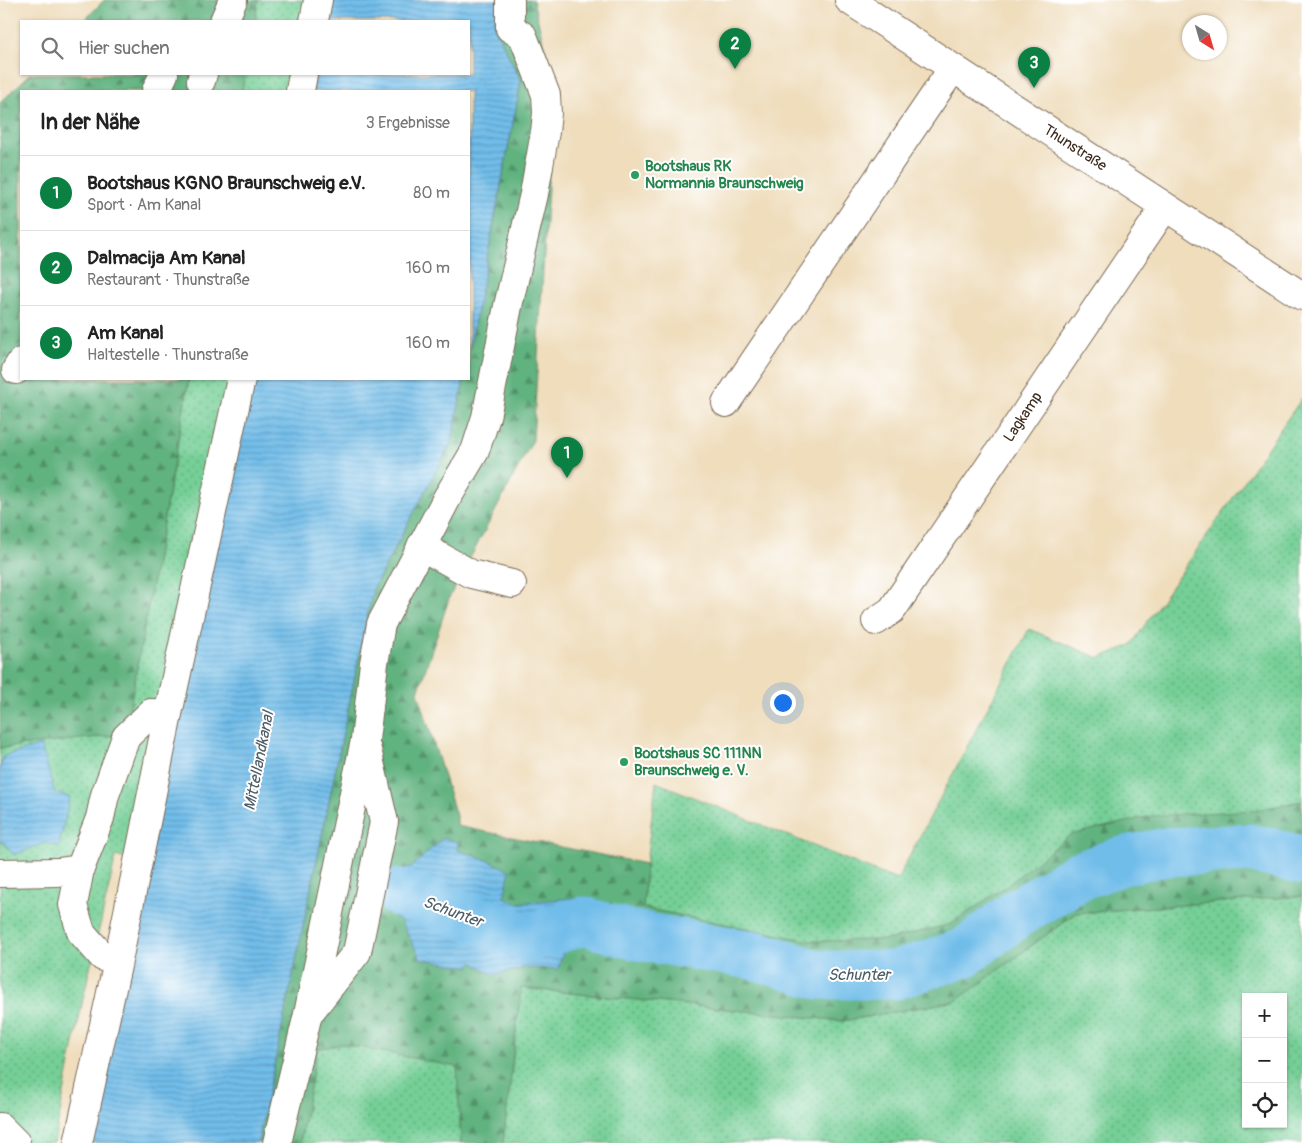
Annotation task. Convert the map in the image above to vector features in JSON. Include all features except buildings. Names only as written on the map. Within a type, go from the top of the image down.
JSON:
[{"type":"street","points":[[224,20],[233,0]]},
{"type":"street","points":[[314,20],[318,0]]},
{"type":"street","points":[[277,1143],[308,1014],[357,952],[384,822],[366,740],[374,663],[381,624],[475,451],[486,417],[508,306],[534,194],[545,132],[546,95],[523,36],[510,28],[510,0]]},
{"type":"street","name":"Thunstraße","points":[[848,0],[1302,296]]},
{"type":"street","points":[[726,403],[953,68]]},
{"type":"street","points":[[156,90],[164,75]]},
{"type":"street","points":[[300,90],[303,75]]},
{"type":"street","name":"Lagkamp","points":[[876,621],[892,610],[1166,207]]},
{"type":"street","points":[[78,1143],[241,380]]},
{"type":"street","points":[[422,546],[471,574],[512,584]]},
{"type":"street","points":[[118,961],[103,957],[81,932],[73,905],[80,870],[100,818],[105,795],[126,737],[151,713],[168,714]]},
{"type":"street","points":[[0,873],[80,870]]},
{"type":"street","points":[[0,1127],[16,1143]]},
{"type":"green space","points":[[104,0],[258,0],[255,20],[85,20]]},
{"type":"green space","points":[[258,0],[333,0],[328,20],[255,20]]},
{"type":"green space","points":[[499,0],[533,0],[554,86],[533,440],[450,596],[418,692],[457,819],[457,826],[646,864],[643,908],[810,941],[887,940],[951,924],[1009,884],[1070,835],[1151,816],[1256,810],[1302,801],[1302,896],[1076,913],[956,1001],[843,1021],[521,988],[503,1143],[461,1143],[457,1067],[343,1044],[317,1049],[300,1143],[258,1143],[373,589],[452,441],[464,380],[470,380],[470,347],[521,81],[494,26]]},
{"type":"green space","points":[[29,75],[245,75],[242,90],[20,90],[20,380],[189,380],[125,734],[0,748],[0,103]]},
{"type":"green space","points":[[245,75],[317,75],[313,90],[242,90]]},
{"type":"green space","points":[[189,380],[252,380],[148,867],[116,856],[83,999],[54,1143],[0,1143],[0,748],[125,734]]},
{"type":"green space","points":[[1302,398],[1302,801],[1256,810],[1009,884],[951,924],[887,940],[810,941],[643,908],[646,864],[656,782],[897,880],[1029,629],[1099,658],[1131,645]]},
{"type":"green space","points":[[1302,896],[1302,1143],[503,1143],[521,988],[843,1021],[956,1001],[1076,913]]},
{"type":"green space","points":[[343,1044],[458,1067],[461,1143],[300,1143],[317,1049]]},
{"type":"water","points":[[333,0],[499,0],[494,26],[521,81],[470,347],[470,90],[313,90],[317,75],[470,75],[470,20],[328,20]]},
{"type":"water","name":"Mittellandkanal","points":[[252,380],[464,380],[452,441],[373,589],[258,1143],[89,1143]]},
{"type":"water","points":[[41,745],[55,793],[70,797],[59,846],[45,843],[14,855],[4,843],[0,842],[0,767],[4,756]]},
{"type":"water","points":[[443,838],[458,842],[457,850],[492,862],[510,871],[504,897],[517,903],[585,897],[592,920],[575,943],[563,953],[558,969],[525,968],[494,975],[472,962],[469,967],[421,959],[400,920],[395,918],[406,867],[411,868]]},
{"type":"waterway","name":"Schunter","points":[[400,893],[528,938],[583,921],[633,935],[758,956],[819,975],[896,975],[964,953],[1019,912],[1079,876],[1122,861],[1166,852],[1250,848],[1302,860]]},
{"type":"place","name":"Dalmacija Am Kanal","points":[[735,69]]},
{"type":"place","name":"Am Kanal","points":[[1034,88]]},
{"type":"place","name":"Bootshaus RK Normannia Braunschweig","points":[[635,175]]},
{"type":"place","name":"Bootshaus KGNO Braunschweig e.V.","points":[[567,478]]},
{"type":"place","name":"Bootshaus SC 111NN Braunschweig e. V.","points":[[624,762]]}]
